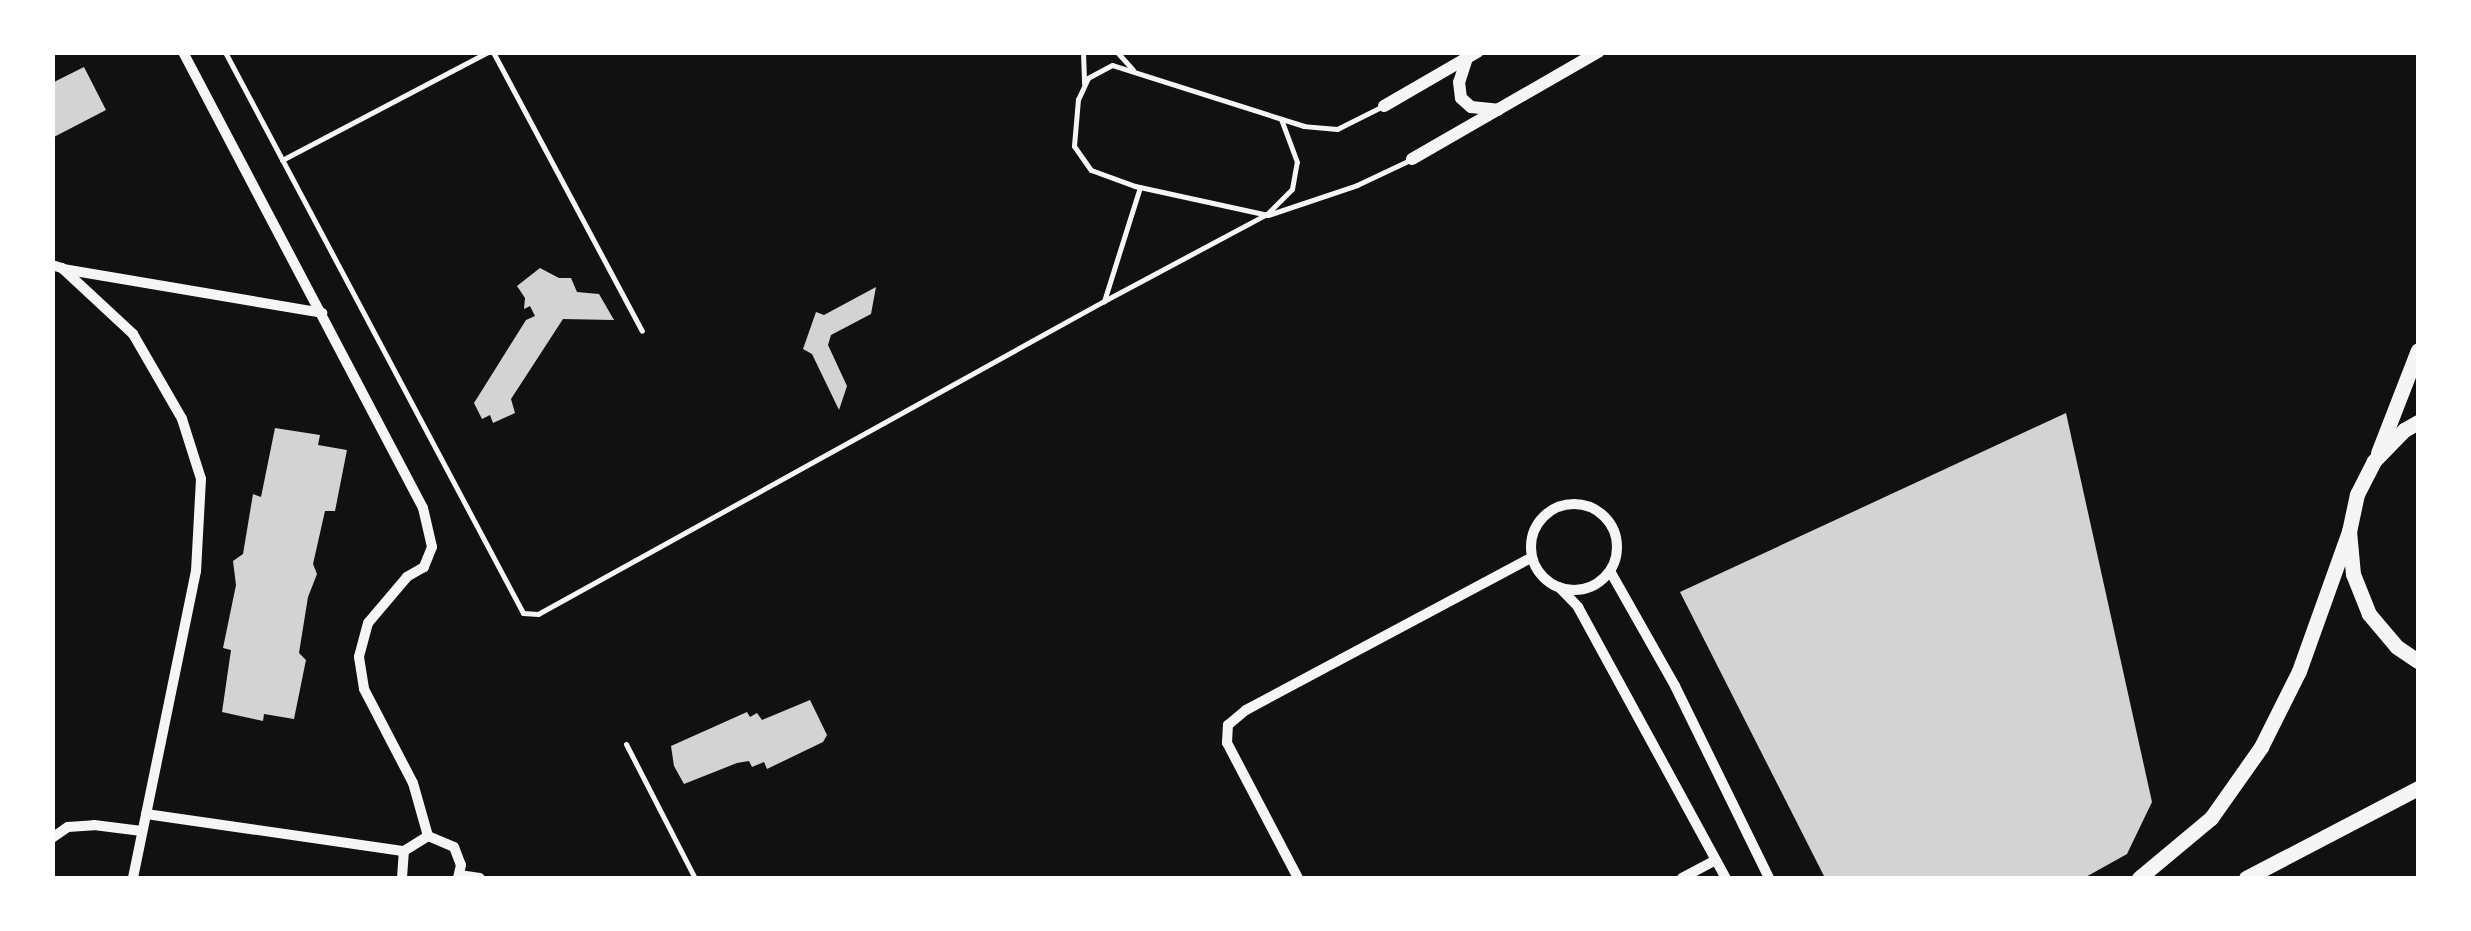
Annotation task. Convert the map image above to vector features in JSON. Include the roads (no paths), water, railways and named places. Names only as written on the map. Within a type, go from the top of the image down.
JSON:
[{"type":"highway","points":[[2138,878],[2212,818],[2260,747],[2299,671],[2350,531],[2357,494],[2418,350]]},
{"type":"highway","points":[[2374,461],[2418,422]]},
{"type":"highway","points":[[2350,531],[2353,574],[2369,614],[2398,648],[2418,661]]},
{"type":"highway","points":[[2246,878],[2418,788]]},
{"type":"street","points":[[183,52],[423,508],[432,547],[424,567],[407,577],[368,623],[359,656],[364,689],[413,783],[428,836]]},
{"type":"street","points":[[1412,159],[1598,52]]},
{"type":"street","points":[[1472,55],[1459,82],[1461,98],[1472,107],[1498,110]]},
{"type":"street","points":[[1384,106],[1472,55]]},
{"type":"street","points":[[57,267],[322,312]]},
{"type":"street","points":[[57,267],[133,334],[182,419],[201,479],[196,570],[133,878]]},
{"type":"street","points":[[1559,588],[1588,588],[1610,571],[1618,544],[1606,518],[1580,505],[1553,510],[1542,518],[1531,544],[1532,557],[1538,570],[1578,607],[1726,878]]},
{"type":"street","points":[[1298,878],[1227,743],[1228,725],[1246,710],[1532,557]]},
{"type":"street","points":[[1610,571],[1674,686],[1769,878]]},
{"type":"street","points":[[146,814],[404,851],[428,836]]},
{"type":"street","points":[[52,838],[68,827],[94,825],[142,831]]},
{"type":"street","points":[[428,836],[454,847],[459,877],[480,878]]},
{"type":"street","points":[[402,878],[404,851]]},
{"type":"street","points":[[1682,878],[1716,860]]},
{"type":"lane","points":[[225,52],[523,613],[538,614],[1267,214],[1357,186],[1412,159]]},
{"type":"lane","points":[[282,160],[490,52],[642,331]]},
{"type":"lane","points":[[1083,52],[1084,86]]},
{"type":"lane","points":[[1117,52],[1135,72]]},
{"type":"lane","points":[[1267,214],[1140,187],[1091,170],[1074,146],[1078,98],[1088,78],[1112,65],[1281,119],[1337,128],[1384,106]]},
{"type":"lane","points":[[1267,214],[1292,189],[1298,162],[1281,119]]},
{"type":"lane","points":[[1104,301],[1140,187]]},
{"type":"lane","points":[[626,744],[695,878]]}]
